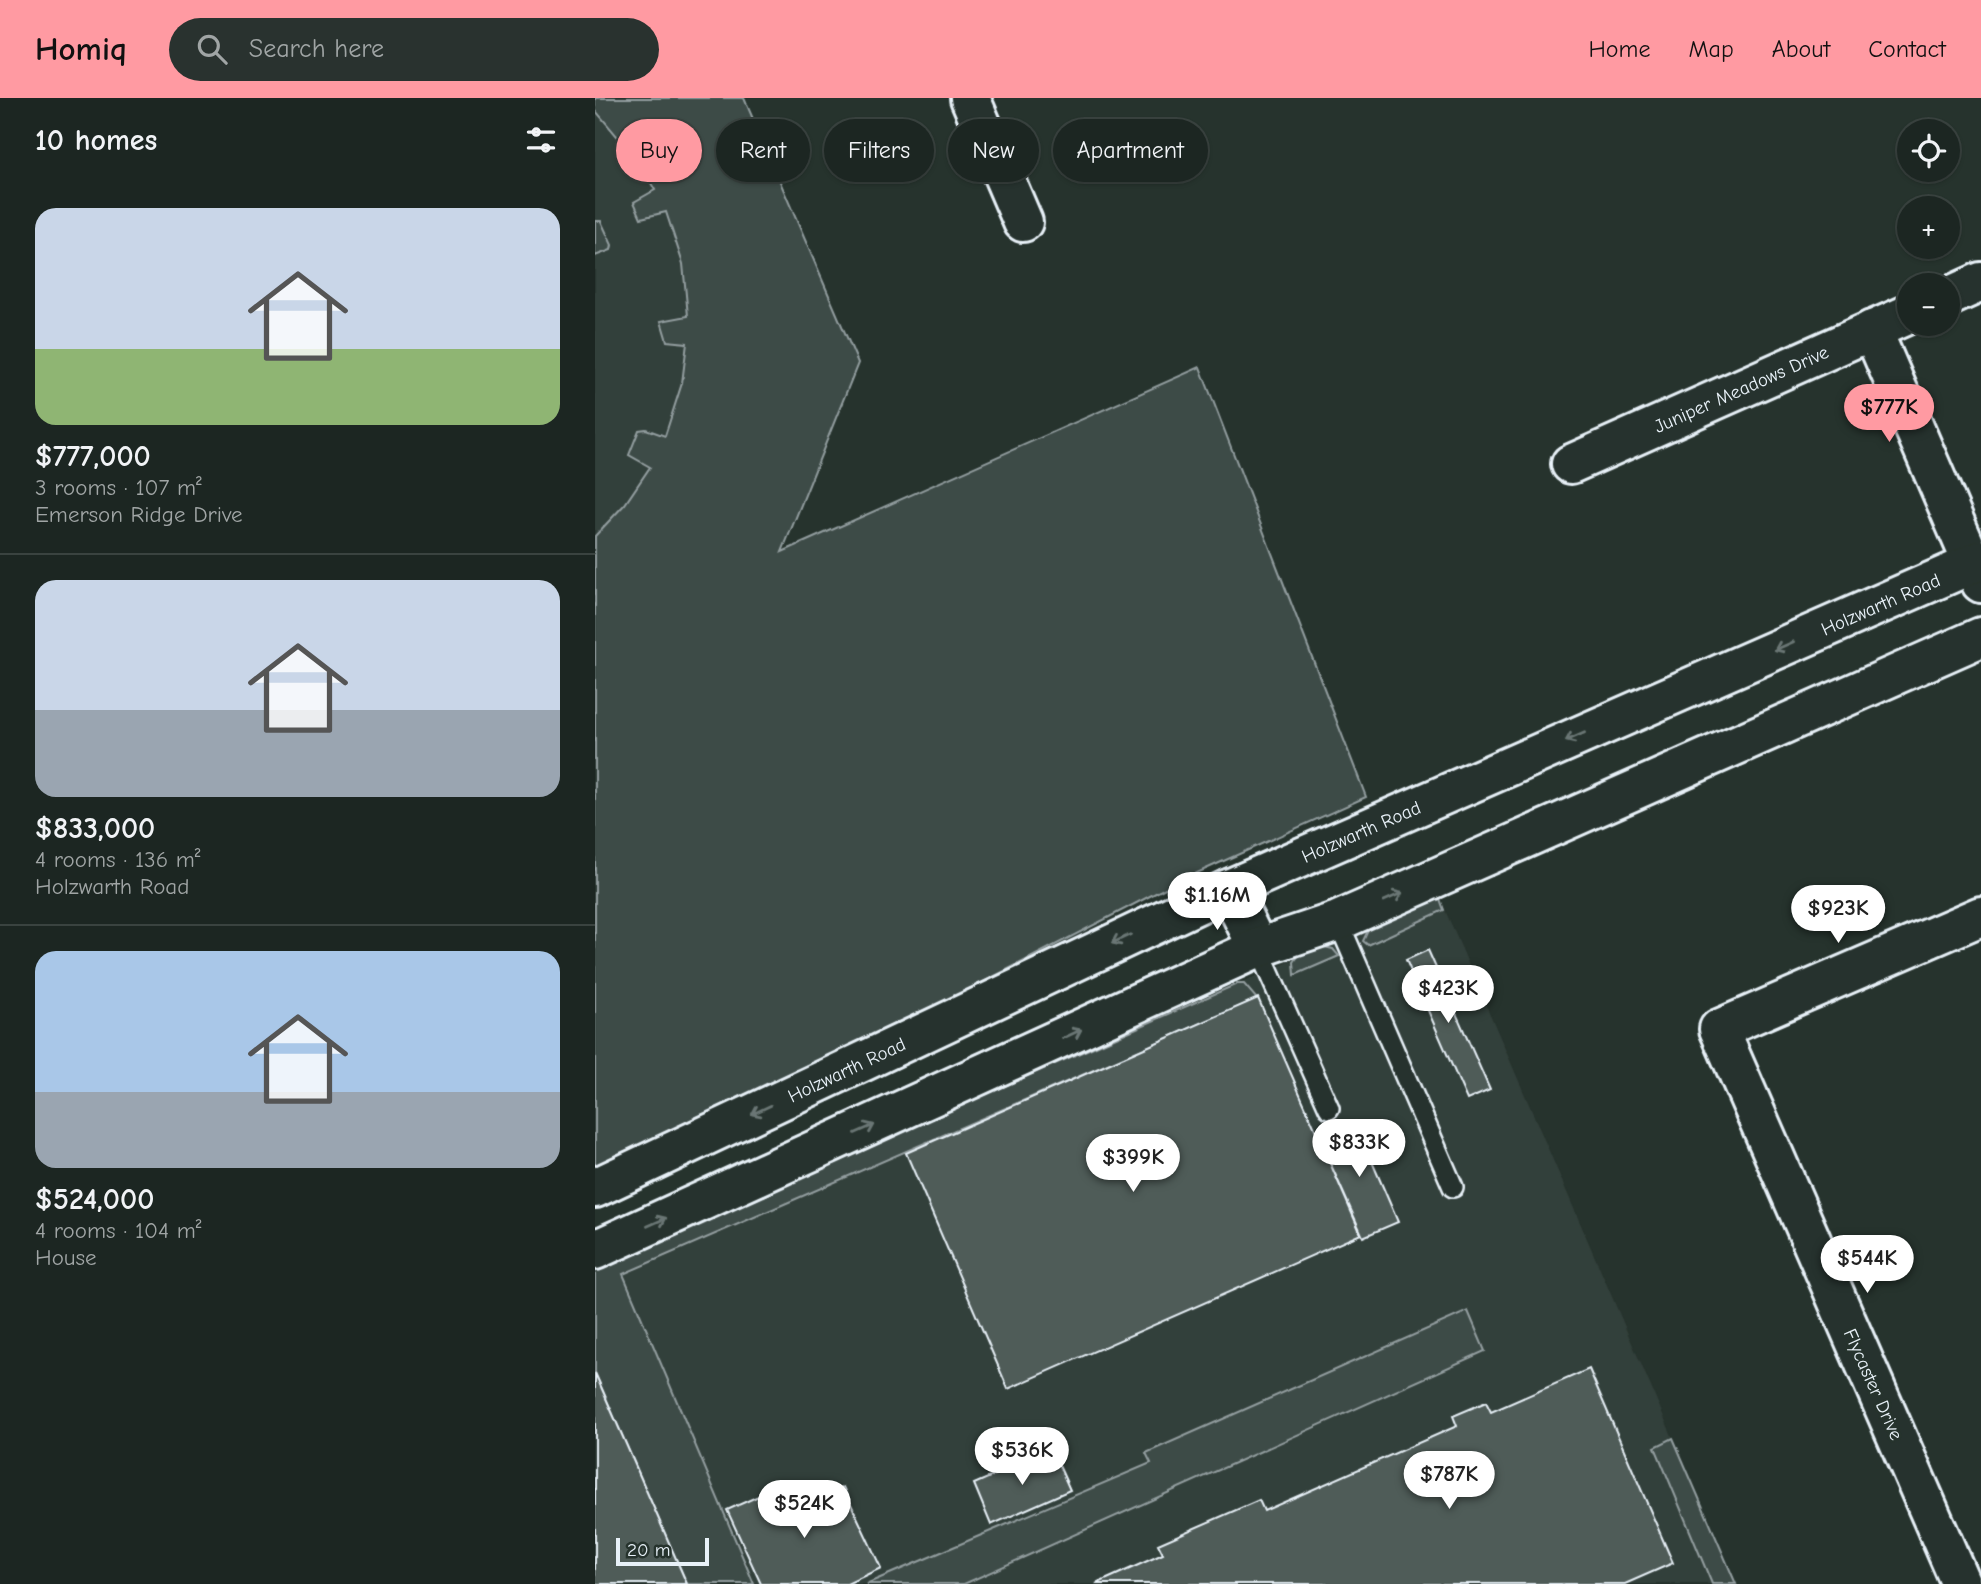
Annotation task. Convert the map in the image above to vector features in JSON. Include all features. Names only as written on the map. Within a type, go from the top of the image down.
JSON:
[{"type":"main road","points":[[969,98],[1023,222]]},
{"type":"main road","points":[[1960,292],[1981,282]]},
{"type":"main road","name":"Juniper Meadows Drive","points":[[1570,464],[1897,319]]},
{"type":"main road","points":[[1872,330],[1978,569]]},
{"type":"main road","name":"Holzwarth Road","points":[[595,1188],[1229,889],[1978,569]]},
{"type":"main road","points":[[595,1250],[1258,948],[1338,921],[1981,638]]},
{"type":"main road","points":[[1229,889],[1258,948]]},
{"type":"main road","name":"Flycaster Drive","points":[[1961,1584],[1719,1029],[1981,916]]},
{"type":"lane","points":[[1338,921],[1453,1187]]},
{"type":"lane","points":[[1258,948],[1329,1108]]},
{"type":"shaded area","points":[[595,98],[616,119],[616,182],[678,182],[858,363],[595,638]]},
{"type":"shaded area","points":[[595,98],[744,98],[753,119],[716,119],[716,182],[780,182],[858,363],[782,552],[1200,367],[1366,797],[1177,882],[902,1024],[595,1174],[595,536],[625,504],[650,467],[629,455],[639,430],[646,429],[665,436],[682,383],[687,343],[667,341],[661,321],[688,316],[683,264],[666,212],[641,218],[634,202],[655,190],[650,182],[702,182],[702,119],[616,119],[616,135],[595,110]]},
{"type":"shaded area","points":[[595,221],[601,221],[612,245],[611,250],[595,256]]},
{"type":"shaded area","points":[[1439,896],[1736,1584],[595,1584],[595,1266]]},
{"type":"shaded area","points":[[1439,896],[1444,910],[1368,945],[1363,941],[1371,924]]},
{"type":"shaded area","points":[[1320,946],[1333,949],[1339,956],[1295,975],[1294,962],[1299,955]]},
{"type":"shaded area","points":[[1237,984],[1244,984],[1257,999],[623,1274],[754,1584],[687,1584],[595,1373],[595,1266]]},
{"type":"shaded area","points":[[1468,1311],[1485,1351],[964,1584],[866,1584],[1151,1463],[1146,1453]]},
{"type":"shaded area","points":[[1673,1438],[1736,1584],[1712,1584],[1655,1447]]},
{"type":"building","points":[[1428,950],[1490,1090],[1467,1100],[1406,960]]},
{"type":"building","points":[[1258,998],[1361,1234],[1008,1389],[906,1153]]},
{"type":"building","points":[[1355,1122],[1398,1222],[1363,1237],[1319,1138]]},
{"type":"building","points":[[1589,1369],[1673,1563],[1625,1584],[1096,1584],[1163,1554],[1158,1544],[1259,1500],[1264,1511],[1457,1426],[1453,1416],[1486,1402],[1491,1412]]},
{"type":"building","points":[[595,1373],[687,1584],[595,1584]]},
{"type":"building","points":[[1052,1450],[1070,1490],[991,1525],[974,1484]]},
{"type":"building","points":[[779,1487],[790,1512],[843,1487],[881,1568],[847,1584],[761,1584],[727,1510]]}]
